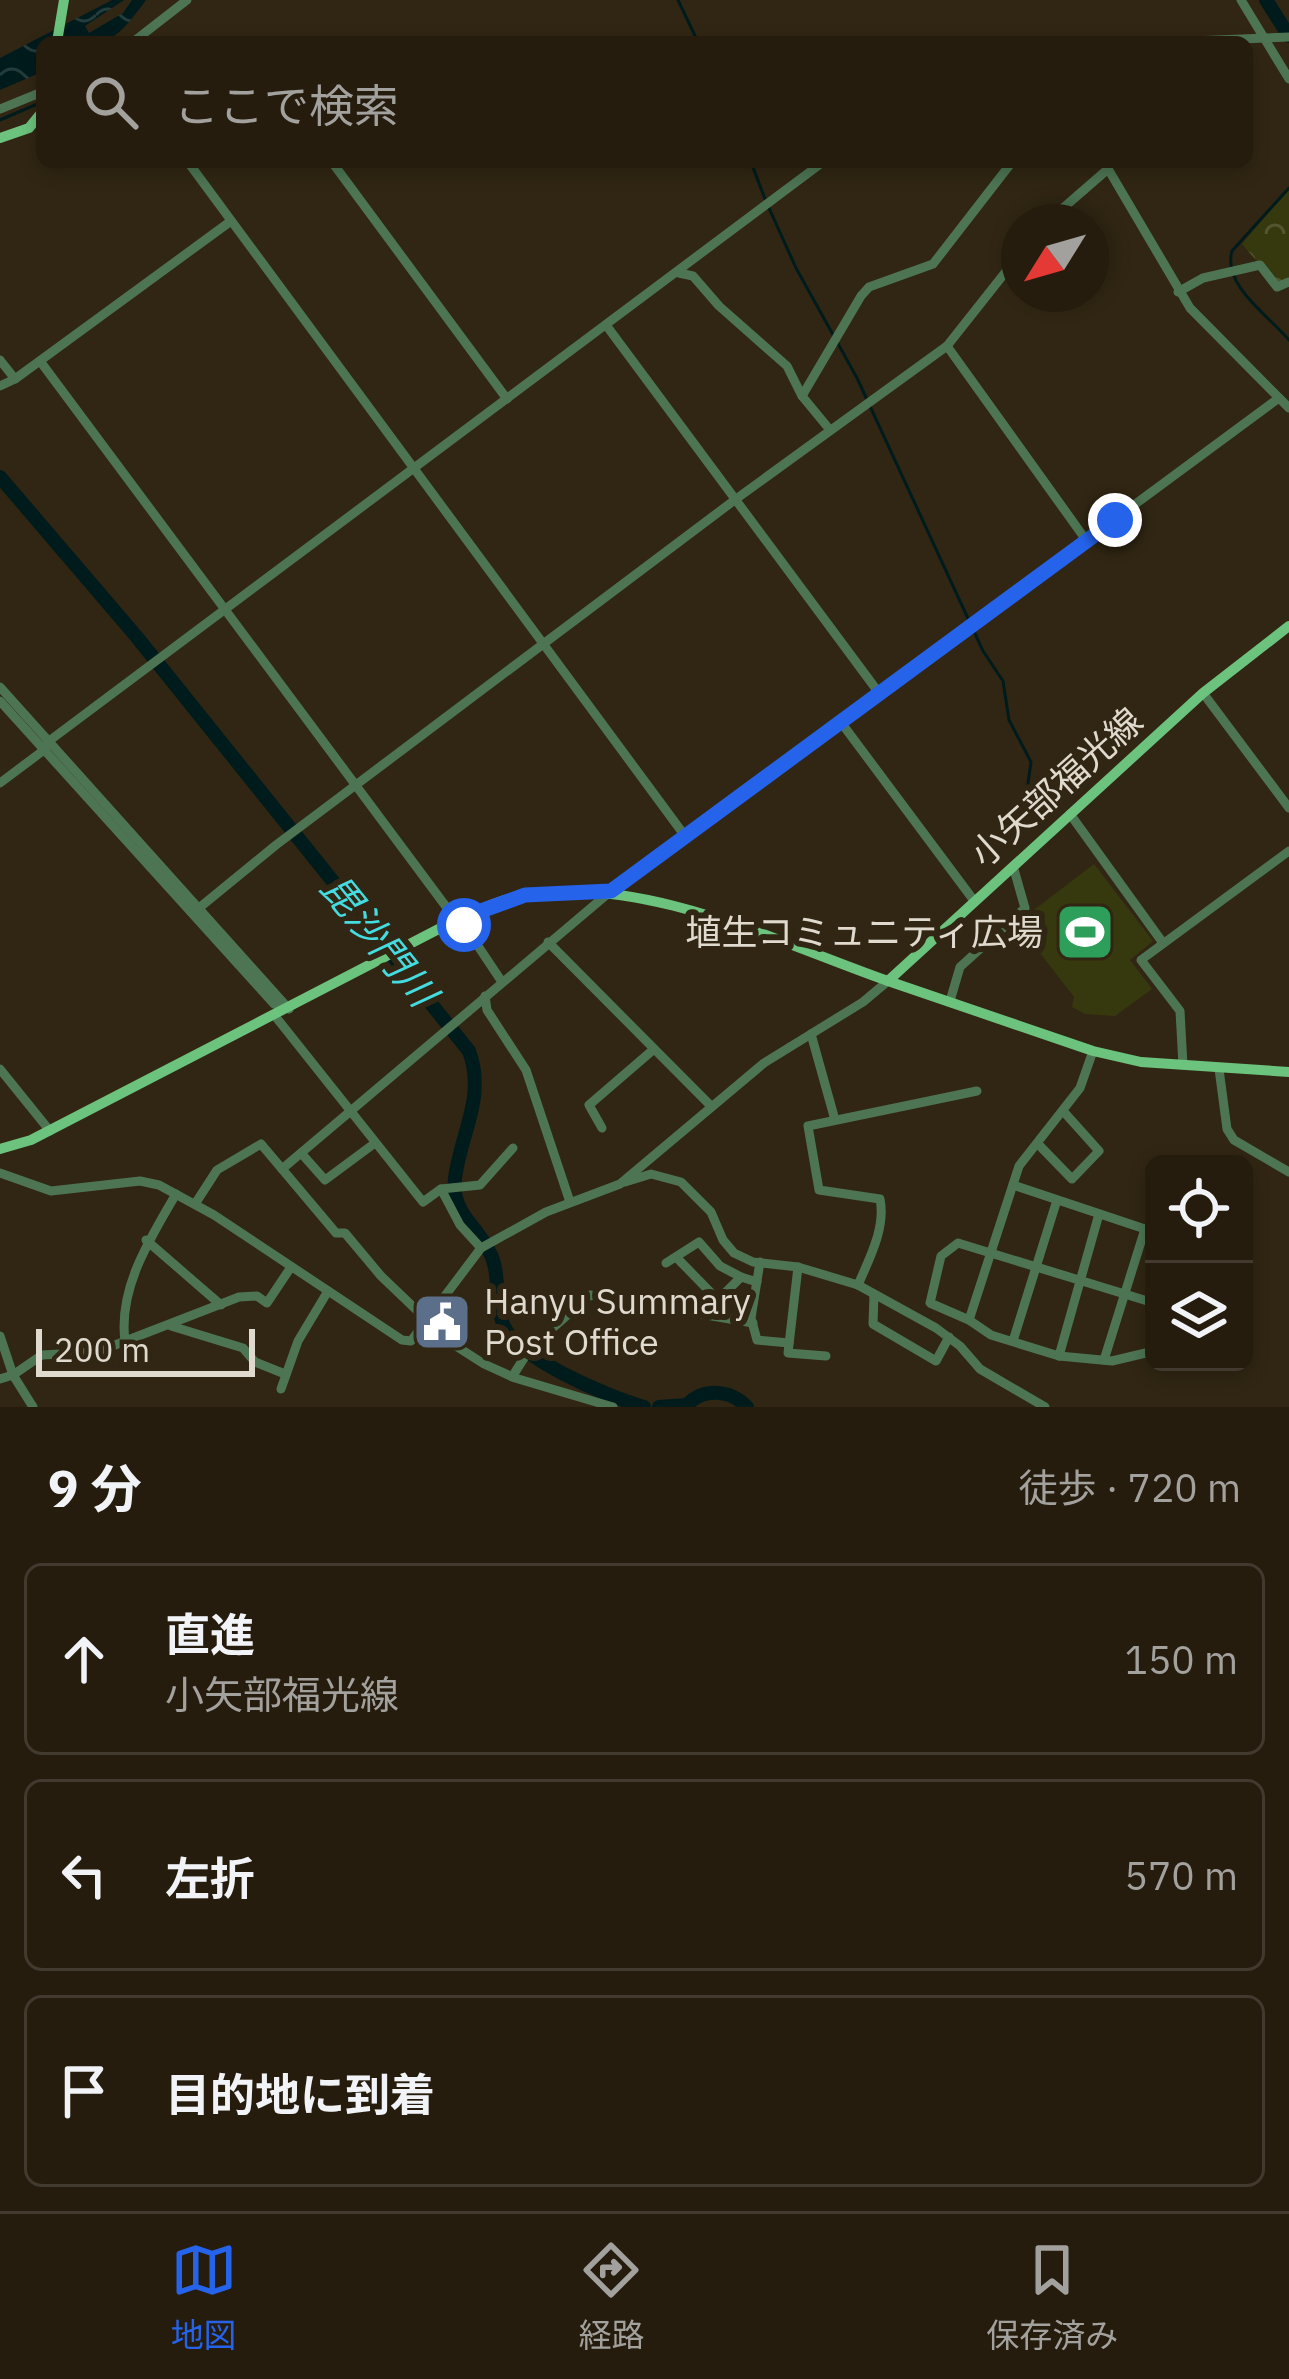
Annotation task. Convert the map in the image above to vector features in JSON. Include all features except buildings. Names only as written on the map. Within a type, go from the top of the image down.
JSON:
[{"type":"main road","points":[[59,36],[64,0]]},
{"type":"main road","points":[[0,138],[29,128],[36,119]]},
{"type":"main road","name":"小矢部福光線","points":[[888,981],[1203,693],[1289,626]]},
{"type":"main road","points":[[0,1149],[50,1131],[456,920],[525,895],[611,891],[663,902],[1094,1051],[1141,1062],[1289,1072]]},
{"type":"street","points":[[142,36],[187,0]]},
{"type":"street","points":[[1241,0],[1289,79]]},
{"type":"street","points":[[1253,39],[1287,37]]},
{"type":"street","points":[[0,109],[36,94]]},
{"type":"street","points":[[192,168],[686,836]]},
{"type":"street","points":[[336,168],[507,399]]},
{"type":"street","points":[[0,783],[167,652],[815,168]]},
{"type":"street","points":[[802,396],[869,287],[933,264],[1007,168]]},
{"type":"street","points":[[1066,204],[1104,168]]},
{"type":"street","points":[[1107,168],[1190,308],[1289,408]]},
{"type":"street","points":[[0,386],[231,221]]},
{"type":"street","points":[[1252,250],[1277,287],[1289,282]]},
{"type":"street","points":[[1178,292],[1204,278],[1260,265]]},
{"type":"street","points":[[677,272],[693,276],[719,306],[787,366],[802,396],[830,430]]},
{"type":"street","points":[[199,908],[736,499],[947,346],[1001,278]]},
{"type":"street","points":[[607,325],[879,693]]},
{"type":"street","points":[[947,346],[1086,540]]},
{"type":"street","points":[[0,361],[15,379]]},
{"type":"street","points":[[40,361],[502,982]]},
{"type":"street","points":[[282,1169],[611,891],[1279,398]]},
{"type":"street","points":[[0,687],[274,1004],[289,1009]]},
{"type":"street","points":[[1203,693],[1289,808]]},
{"type":"street","points":[[0,701],[289,1009]]},
{"type":"street","points":[[840,722],[974,902]]},
{"type":"street","points":[[1070,814],[1163,943]]},
{"type":"street","points":[[1184,1065],[1184,1020],[1142,960],[1289,851]]},
{"type":"street","points":[[950,1001],[960,967],[1025,908],[1013,866]]},
{"type":"street","points":[[548,942],[710,1105]]},
{"type":"street","points":[[620,1184],[764,1063],[863,1002],[888,981]]},
{"type":"street","points":[[485,996],[487,1010],[526,1070],[570,1202]]},
{"type":"street","points":[[275,1016],[423,1202],[440,1189],[479,1185],[513,1148]]},
{"type":"street","points":[[811,1034],[835,1120]]},
{"type":"street","points":[[602,1128],[589,1105],[654,1049]]},
{"type":"street","points":[[969,1319],[1019,1166],[1080,1088],[1094,1051]]},
{"type":"street","points":[[0,1069],[50,1131]]},
{"type":"street","points":[[1220,1069],[1227,1129],[1234,1140],[1289,1172]]},
{"type":"street","points":[[858,1286],[875,1246],[880,1198],[818,1190],[808,1126],[977,1091]]},
{"type":"street","points":[[1038,1144],[1072,1179],[1099,1151],[1064,1112]]},
{"type":"street","points":[[304,1196],[375,1143]]},
{"type":"street","points":[[194,1204],[217,1171],[261,1144],[336,1233],[345,1233],[425,1323],[484,1364],[512,1377],[613,1407]]},
{"type":"street","points":[[301,1153],[325,1180]]},
{"type":"street","points":[[0,1173],[51,1191],[140,1181],[176,1194],[402,1340],[411,1341],[481,1248],[570,1202],[651,1174],[681,1182],[711,1212],[734,1253],[858,1286],[949,1337],[980,1370],[1045,1407]]},
{"type":"street","points":[[1013,1185],[1145,1229]]},
{"type":"street","points":[[440,1189],[460,1225],[481,1248]]},
{"type":"street","points":[[125,1341],[122,1315],[146,1240],[176,1194]]},
{"type":"street","points":[[1013,1341],[1057,1200]]},
{"type":"street","points":[[1059,1355],[1099,1214]]},
{"type":"street","points":[[146,1240],[220,1305]]},
{"type":"street","points":[[741,1277],[718,1300],[671,1260],[699,1242],[720,1266],[757,1282]]},
{"type":"street","points":[[1104,1360],[1145,1243]]},
{"type":"street","points":[[1145,1300],[958,1244],[941,1256],[930,1303],[969,1319],[991,1335],[1059,1355],[1104,1360],[1145,1353]]},
{"type":"street","points":[[760,1262],[753,1323],[757,1340],[789,1343]]},
{"type":"street","points":[[0,1379],[41,1355],[97,1352],[250,1295],[267,1303],[292,1267]]},
{"type":"street","points":[[799,1268],[788,1353],[826,1356]]},
{"type":"street","points":[[281,1388],[298,1341],[328,1291]]},
{"type":"street","points":[[874,1294],[872,1324],[936,1361],[949,1337]]},
{"type":"street","points":[[512,1377],[530,1347],[590,1295],[753,1323]]},
{"type":"street","points":[[171,1326],[243,1348],[255,1362],[285,1374]]},
{"type":"street","points":[[0,1336],[13,1375],[33,1407]]},
{"type":"green space","points":[[1289,188],[1289,279],[1278,285],[1242,244]]},
{"type":"green space","name":"埴生コミュニティ広場","points":[[1094,864],[1153,941],[1130,960],[1152,989],[1115,1016],[1085,1014],[1072,1007],[1074,997],[1017,923]]},
{"type":"water","points":[[112,0],[124,0],[85,26],[89,33],[123,13],[132,0],[146,0],[114,36],[42,36]]},
{"type":"water","points":[[36,39],[36,75],[0,90],[0,58]]},
{"type":"waterway","points":[[678,0],[695,36]]},
{"type":"waterway","points":[[1266,0],[1289,36]]},
{"type":"waterway","points":[[0,120],[36,105]]},
{"type":"waterway","points":[[753,168],[765,199]]},
{"type":"waterway","points":[[1289,188],[1232,251],[1231,264],[1240,288],[1289,340]]},
{"type":"waterway","points":[[769,208],[796,268],[857,378],[983,651],[1003,681],[1009,720],[1031,762],[1020,839]]},
{"type":"waterway","name":"毘沙門川","points":[[0,477],[136,636],[469,1051],[474,1099],[455,1190],[460,1209],[493,1259],[500,1315],[511,1337],[544,1363],[644,1407]]},
{"type":"waterway","name":"毘沙門川","points":[[659,1407],[687,1405],[701,1395],[717,1393],[747,1407]]},
{"type":"place","name":"埴生コミュニティ広場","points":[[1085,932]]},
{"type":"place","name":"Hanyu Summary Post Office","points":[[442,1322]]},
{"type":"route","points":[[464,925],[456,920],[525,895],[611,891],[1115,520]]}]
